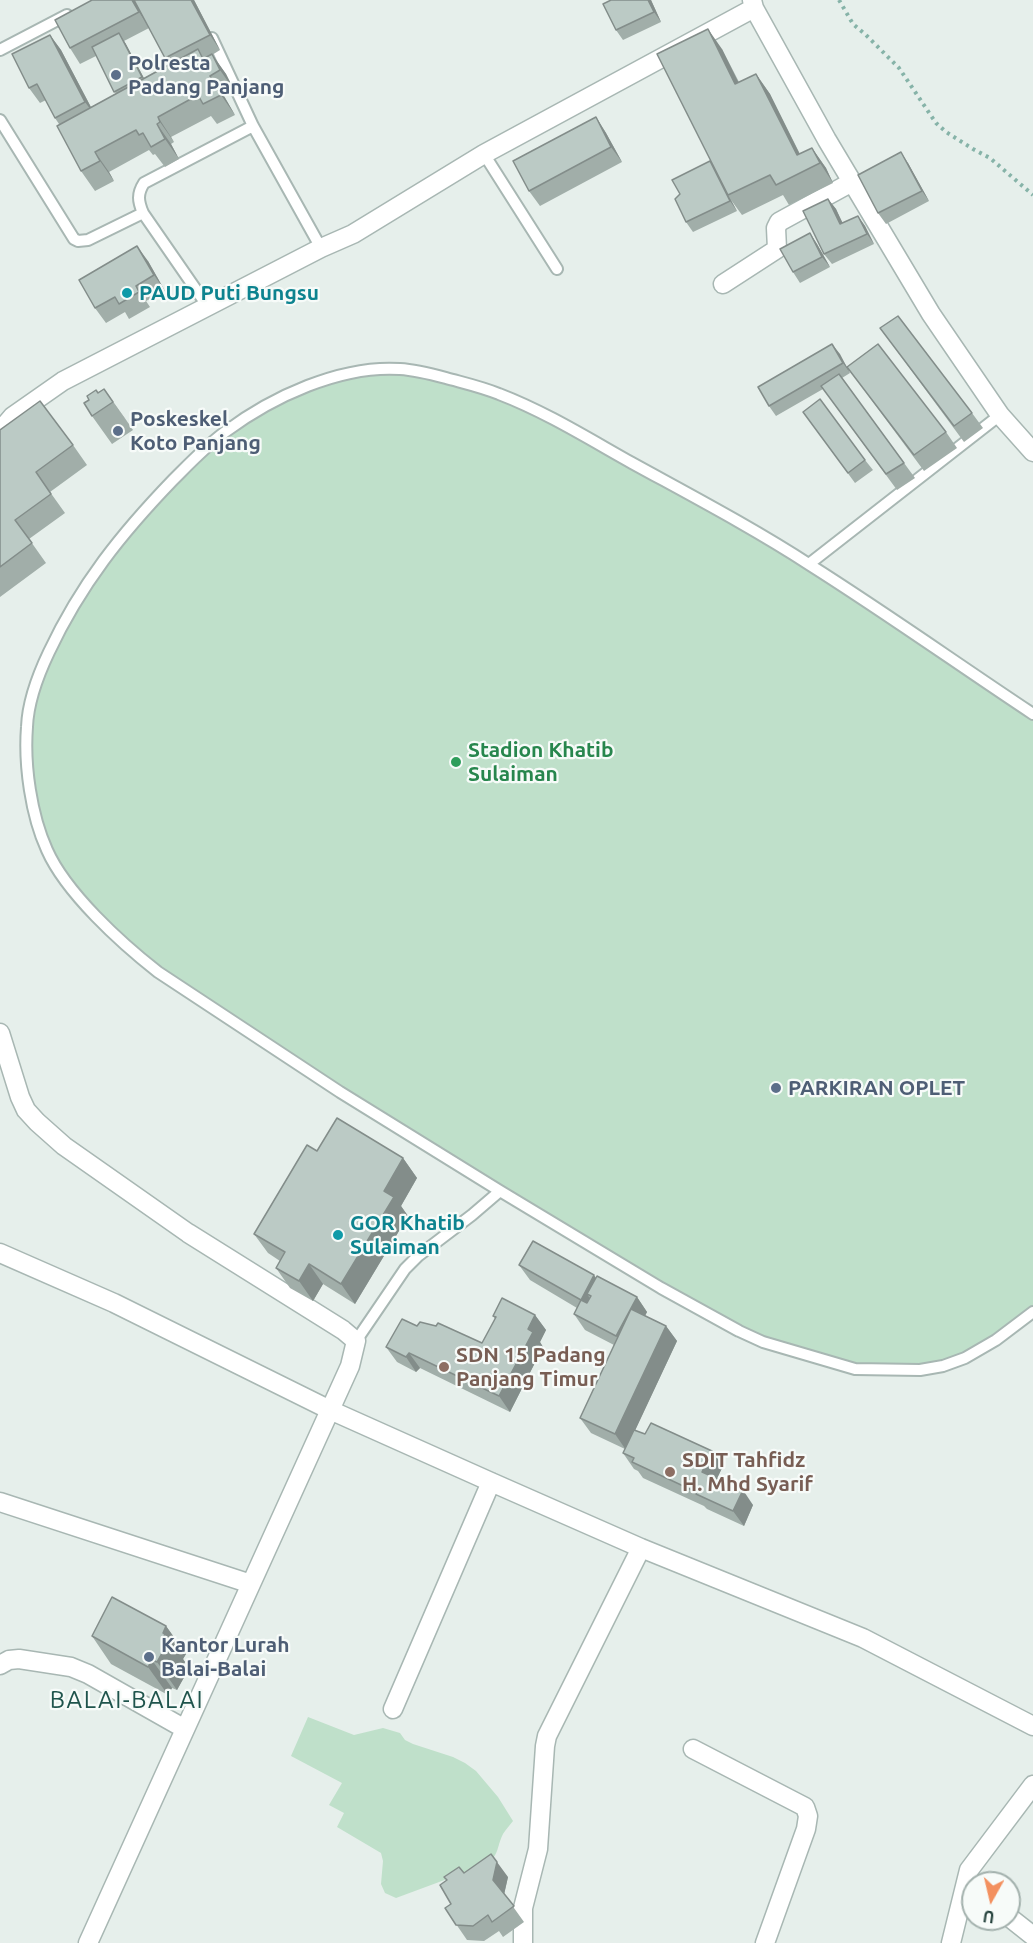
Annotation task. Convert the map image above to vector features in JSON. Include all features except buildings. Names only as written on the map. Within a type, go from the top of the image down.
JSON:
[{"type":"street","points":[[0,431],[13,416],[63,381],[321,248],[353,234],[484,154],[753,4],[827,140],[931,314],[1000,415],[1033,452]]},
{"type":"street","points":[[723,284],[777,249],[776,228],[779,222],[852,182]]},
{"type":"street","points":[[0,1033],[26,1110],[64,1146],[188,1233],[333,1324],[356,1341],[350,1366],[88,1943]]},
{"type":"street","points":[[0,1253],[114,1303],[330,1410],[491,1482],[641,1548],[863,1638],[1033,1726]]},
{"type":"street","points":[[393,1709],[491,1482]]},
{"type":"street","points":[[0,1502],[251,1584]]},
{"type":"street","points":[[523,1943],[523,1908],[538,1849],[544,1746],[641,1548]]},
{"type":"street","points":[[0,1665],[9,1660],[19,1659],[71,1667],[88,1674],[185,1729]]},
{"type":"street","points":[[693,1749],[805,1807],[808,1816],[806,1829],[765,1943]]},
{"type":"street","points":[[969,1871],[1033,1785]]},
{"type":"street","points":[[951,1943],[961,1913]]},
{"type":"street","points":[[1021,1926],[1033,1936]]},
{"type":"lane","points":[[0,50],[77,10]]},
{"type":"lane","points":[[209,31],[253,126],[321,248]]},
{"type":"lane","points":[[0,120],[78,241],[88,240],[143,213]]},
{"type":"lane","points":[[208,307],[143,213],[138,202],[139,191],[144,183],[253,126]]},
{"type":"lane","points":[[484,154],[557,268]]},
{"type":"lane","points":[[1033,714],[809,564],[554,419],[508,398],[466,384],[422,372],[398,369],[370,370],[324,380],[292,392],[227,430],[205,448],[146,508],[102,560],[76,598],[36,679],[26,729],[29,776],[34,806],[47,850],[57,869],[130,950],[158,972],[340,1092],[661,1288],[763,1342],[855,1369],[920,1370],[944,1366],[965,1358],[996,1340],[1033,1312]]},
{"type":"lane","points":[[809,564],[1000,415]]},
{"type":"lane","points":[[356,1341],[405,1269],[500,1191]]},
{"type":"path","points":[[839,0],[854,24],[898,68],[936,123],[990,158],[1033,195]]},
{"type":"green space","points":[[370,373],[422,375],[498,397],[542,417],[707,508],[807,567],[1033,718],[1033,1308],[1021,1319],[964,1355],[920,1367],[856,1365],[764,1339],[663,1285],[342,1089],[160,970],[131,947],[59,867],[41,824],[32,776],[29,730],[39,680],[79,600],[148,510],[207,450],[264,411],[325,383]]},
{"type":"green space","points":[[308,1717],[354,1735],[383,1728],[400,1733],[405,1740],[413,1744],[453,1757],[476,1771],[498,1797],[513,1821],[503,1834],[493,1858],[485,1865],[396,1898],[385,1893],[381,1884],[383,1861],[381,1853],[337,1827],[344,1813],[329,1805],[342,1783],[291,1756]]},
{"type":"place","name":"Polresta Padang Panjang","points":[[116,75]]},
{"type":"place","name":"PAUD Puti Bungsu","points":[[127,293]]},
{"type":"place","name":"Poskeskel Koto Panjang","points":[[118,431]]},
{"type":"place","name":"Stadion Khatib Sulaiman","points":[[456,762]]},
{"type":"place","name":"PARKIRAN OPLET","points":[[776,1088]]},
{"type":"place","name":"GOR Khatib Sulaiman","points":[[338,1235]]},
{"type":"place","name":"SDN 15 Padang Panjang Timur","points":[[444,1367]]},
{"type":"place","name":"SDIT Tahfidz H. Mhd Syarif","points":[[670,1472]]},
{"type":"place","name":"Kantor Lurah Balai-Balai","points":[[149,1657]]},
{"type":"district","name":"BALAI-BALAI","points":[[127,1700]]}]
